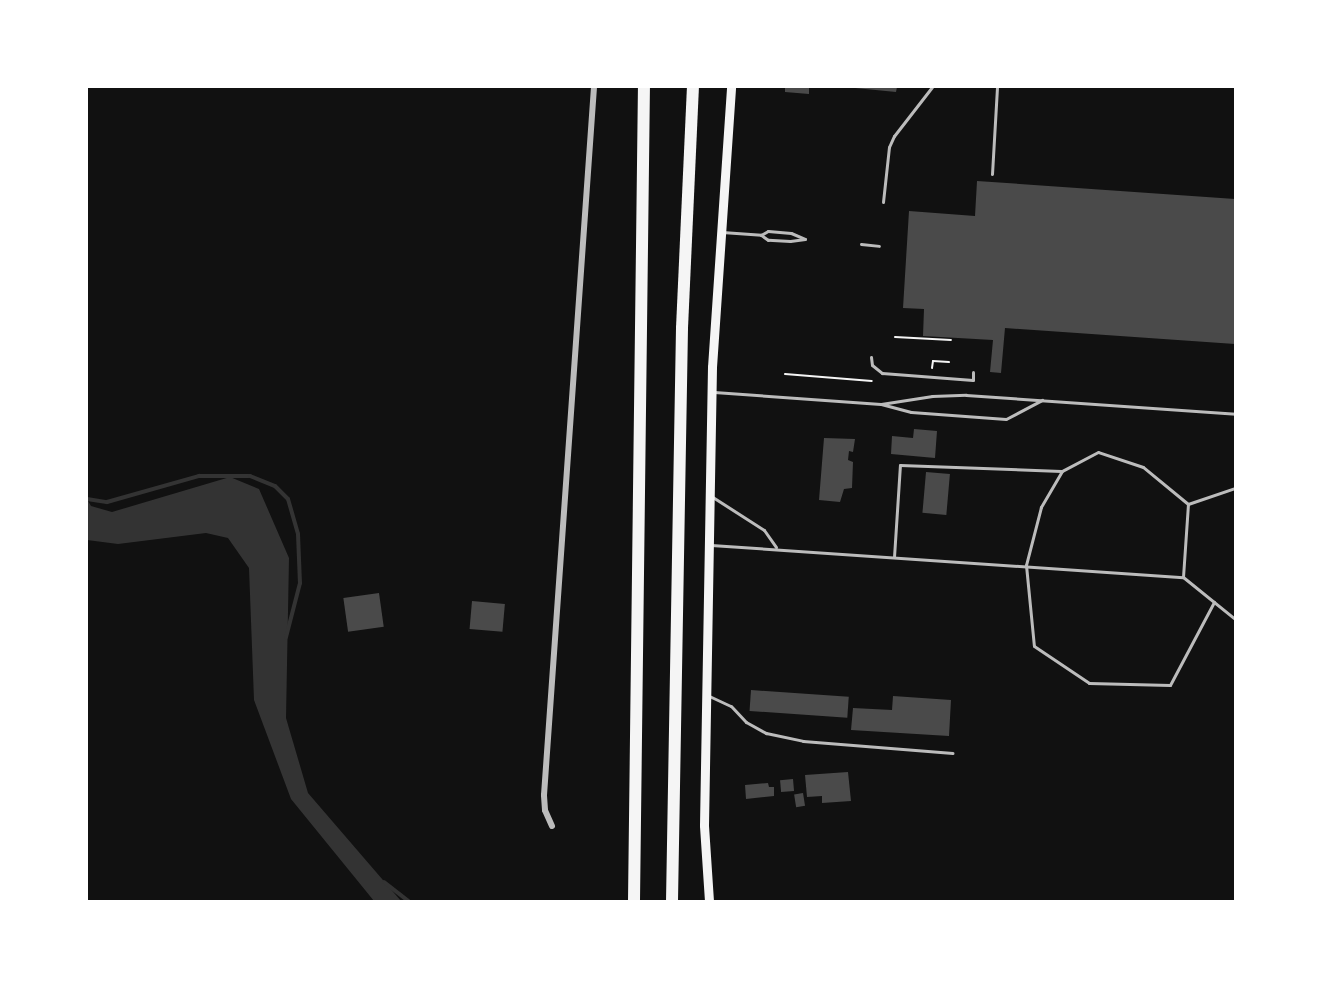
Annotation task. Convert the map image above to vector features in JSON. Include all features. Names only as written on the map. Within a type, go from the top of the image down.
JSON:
[{"type":"highway","points":[[634,901],[644,87]]},
{"type":"highway","points":[[672,901],[682,328],[693,87]]},
{"type":"main road","points":[[709,901],[704,837],[712,391],[720,232],[731,87]]},
{"type":"street","points":[[552,826],[545,810],[544,795],[594,87]]},
{"type":"lane","points":[[883,202],[889,147],[894,136],[932,87]]},
{"type":"lane","points":[[992,174],[997,87]]},
{"type":"lane","points":[[720,232],[761,235],[768,240],[805,239],[791,233],[768,231],[761,235]]},
{"type":"lane","points":[[861,244],[879,246]]},
{"type":"lane","points":[[871,357],[872,364],[882,373],[973,380],[973,372]]},
{"type":"lane","points":[[712,391],[881,404],[911,412],[1006,419],[1043,400]]},
{"type":"lane","points":[[881,404],[932,396],[966,395],[1235,414]]},
{"type":"lane","points":[[894,557],[900,465],[1062,471],[1098,452],[1143,467],[1188,504]]},
{"type":"lane","points":[[1062,471],[1041,507],[1026,565],[1034,646],[1089,683],[1170,685],[1214,602]]},
{"type":"lane","points":[[1188,504],[1235,488]]},
{"type":"lane","points":[[710,495],[764,530],[776,548]]},
{"type":"lane","points":[[1183,577],[1188,504]]},
{"type":"lane","points":[[709,545],[1183,577],[1235,619]]},
{"type":"lane","points":[[706,694],[731,706],[746,722],[766,733],[803,741],[953,753]]},
{"type":"path","points":[[895,337],[951,340]]},
{"type":"path","points":[[932,368],[933,361],[949,362]]},
{"type":"path","points":[[785,374],[872,381]]},
{"type":"shaded area","points":[[230,477],[259,489],[289,558],[286,718],[308,793],[401,901],[374,901],[291,799],[254,700],[249,568],[228,538],[206,533],[118,544],[87,540],[87,499],[91,506],[112,512]]},
{"type":"building","points":[[785,87],[809,87],[809,94],[785,92]]},
{"type":"building","points":[[845,87],[897,87],[896,92]]},
{"type":"building","points":[[977,181],[1235,199],[1235,344],[1005,328],[1001,373],[990,372],[993,340],[923,336],[924,309],[903,308],[909,211],[975,216]]},
{"type":"building","points":[[914,429],[937,431],[935,458],[891,454],[892,436],[913,438]]},
{"type":"building","points":[[824,438],[855,439],[853,452],[849,451],[848,460],[853,462],[852,488],[844,489],[840,502],[819,500]]},
{"type":"building","points":[[926,472],[950,474],[946,515],[922,513]]},
{"type":"building","points":[[379,593],[384,627],[348,632],[343,598]]},
{"type":"building","points":[[472,601],[505,604],[502,632],[470,629]]},
{"type":"building","points":[[751,690],[849,697],[847,718],[750,711]]},
{"type":"building","points":[[893,696],[951,700],[949,736],[851,730],[853,708],[892,710]]},
{"type":"building","points":[[848,772],[851,801],[822,803],[822,796],[807,797],[805,775]]},
{"type":"building","points":[[793,779],[794,791],[781,792],[780,780]]},
{"type":"building","points":[[768,783],[769,787],[774,787],[774,796],[746,799],[745,785]]},
{"type":"building","points":[[803,793],[805,806],[796,807],[794,794]]},
{"type":"waterway","points":[[87,499],[107,502],[199,476],[250,476],[275,486],[288,499],[298,534],[300,583],[286,637]]},
{"type":"waterway","points":[[384,882],[408,901]]}]
